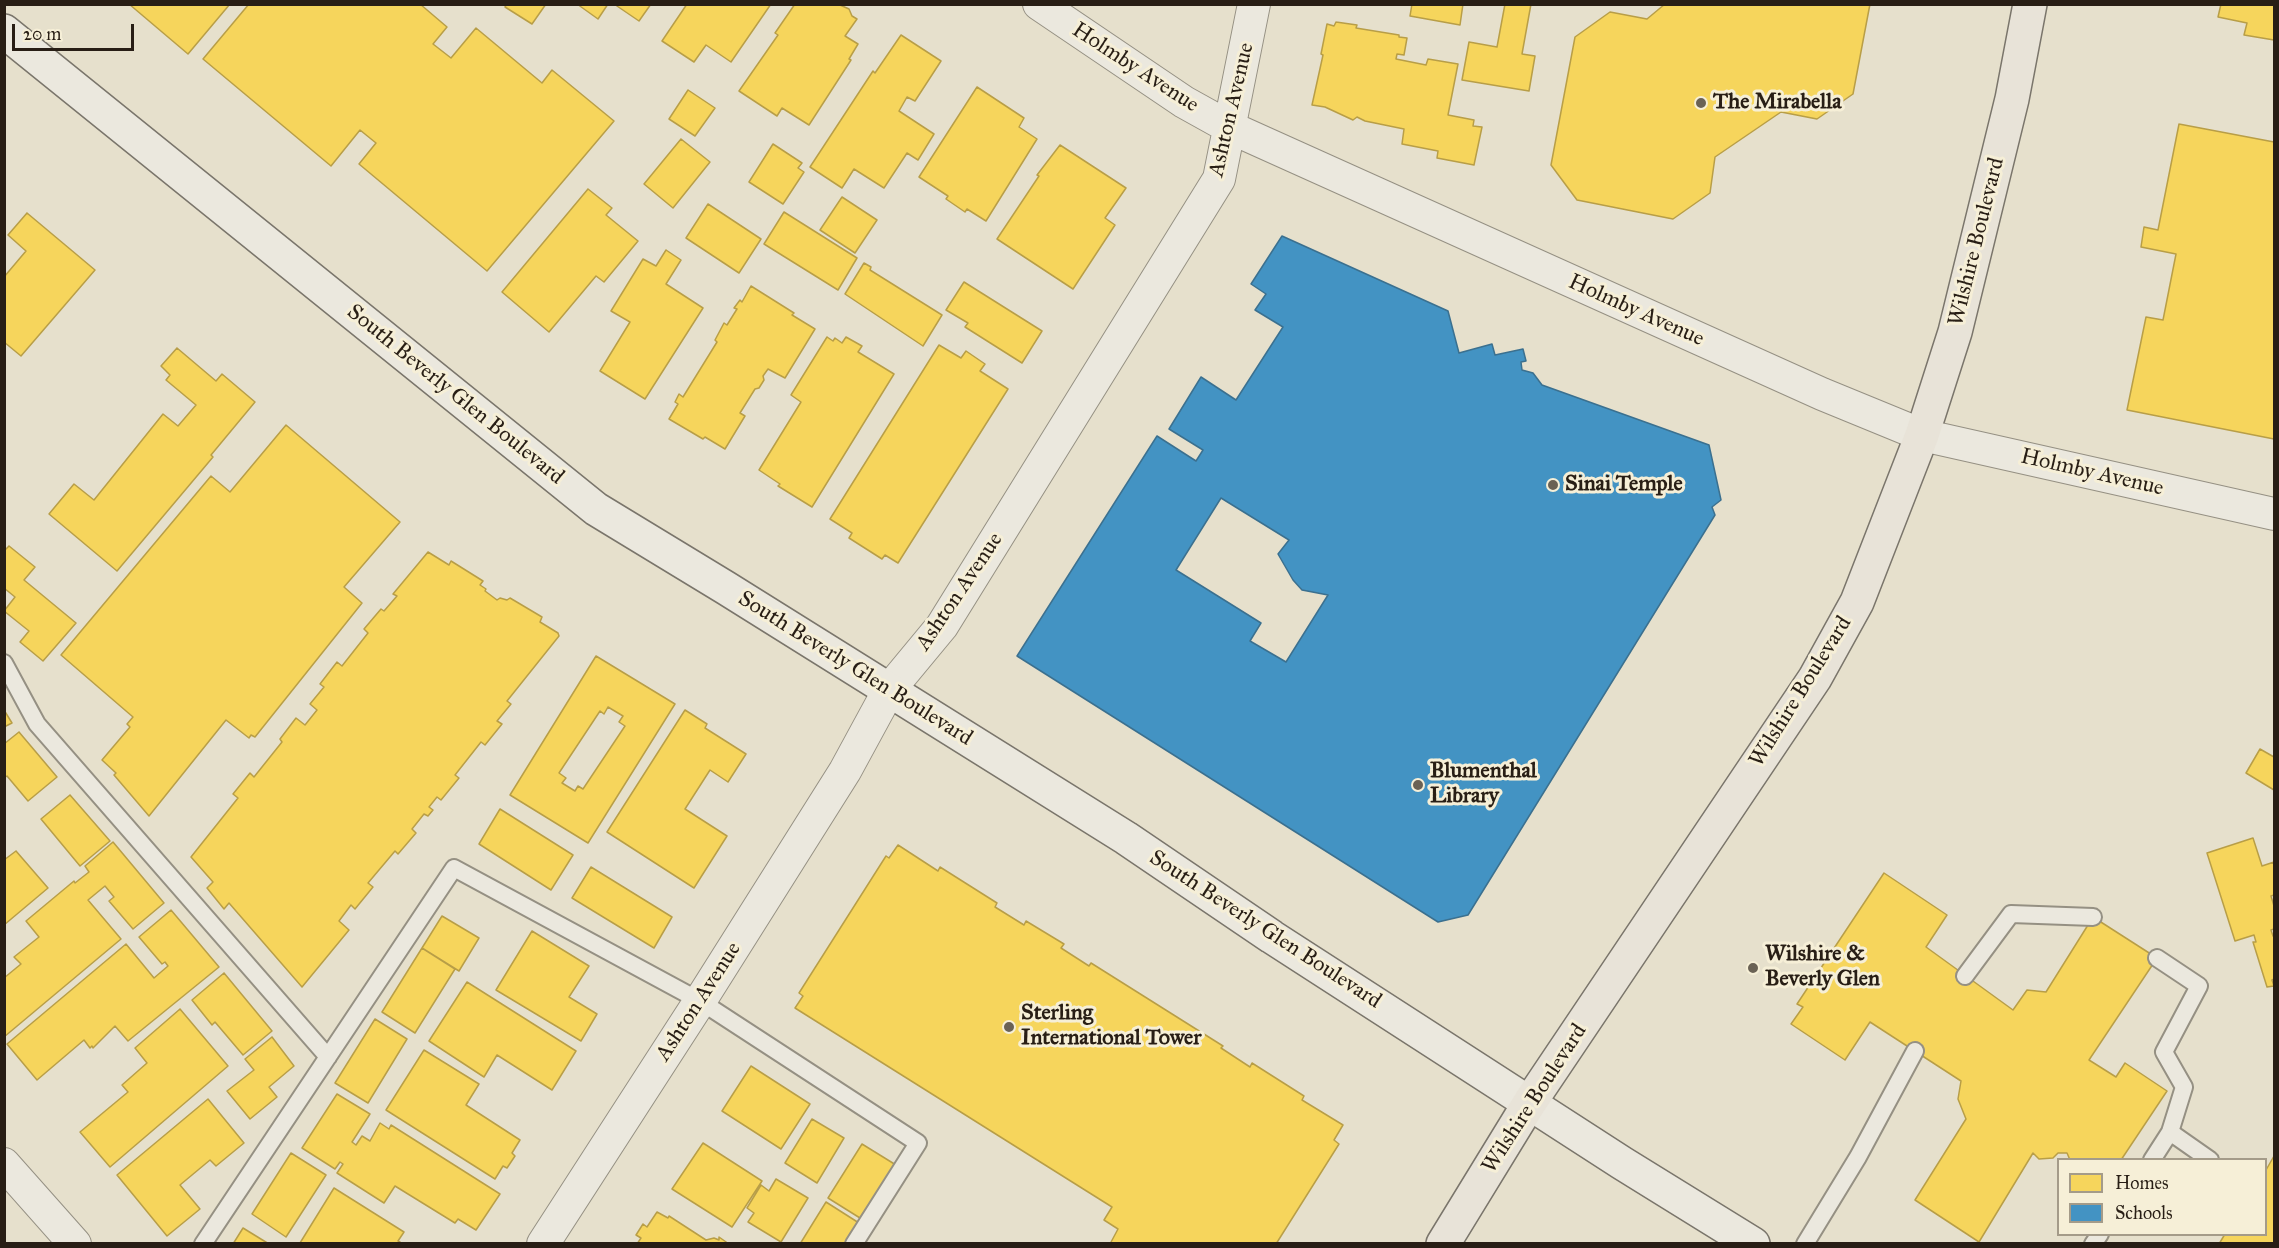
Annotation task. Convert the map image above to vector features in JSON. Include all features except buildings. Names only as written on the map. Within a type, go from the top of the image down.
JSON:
[{"type":"main road","name":"Wilshire Boulevard","points":[[1443,1244],[1530,1102],[1815,678],[1857,602],[1922,435],[1955,332],[2012,99],[2030,4]]},
{"type":"main road","name":"South Beverly Glen Boulevard","points":[[4,31],[596,509],[1126,838],[1272,937],[1753,1244]]},
{"type":"street","name":"Holmby Avenue","points":[[1039,4],[1184,102],[1229,127],[1802,386],[1922,435],[2274,514]]},
{"type":"street","name":"Ashton Avenue","points":[[543,1244],[845,771],[889,690],[942,626],[1219,179],[1254,4]]},
{"type":"street","points":[[4,1164],[75,1244]]},
{"type":"lane","points":[[4,663],[37,724],[328,1057]]},
{"type":"lane","points":[[204,1244],[454,868],[700,1001],[918,1143],[854,1244]]},
{"type":"lane","points":[[1965,976],[2011,914],[2093,917]]},
{"type":"lane","points":[[2153,1158],[2170,1132],[2184,1087],[2164,1052],[2199,986],[2157,958]]},
{"type":"lane","points":[[1805,1244],[1858,1157],[1915,1051]]},
{"type":"lane","points":[[2170,1132],[2207,1158]]},
{"type":"place","name":"The Mirabella","points":[[1701,103]]},
{"type":"place","name":"Sinai Temple","points":[[1553,485]]},
{"type":"place","name":"Blumenthal Library","points":[[1418,785]]},
{"type":"place","name":"Wilshire & Beverly Glen","points":[[1753,968]]},
{"type":"place","name":"Sterling International Tower","points":[[1009,1027]]}]
